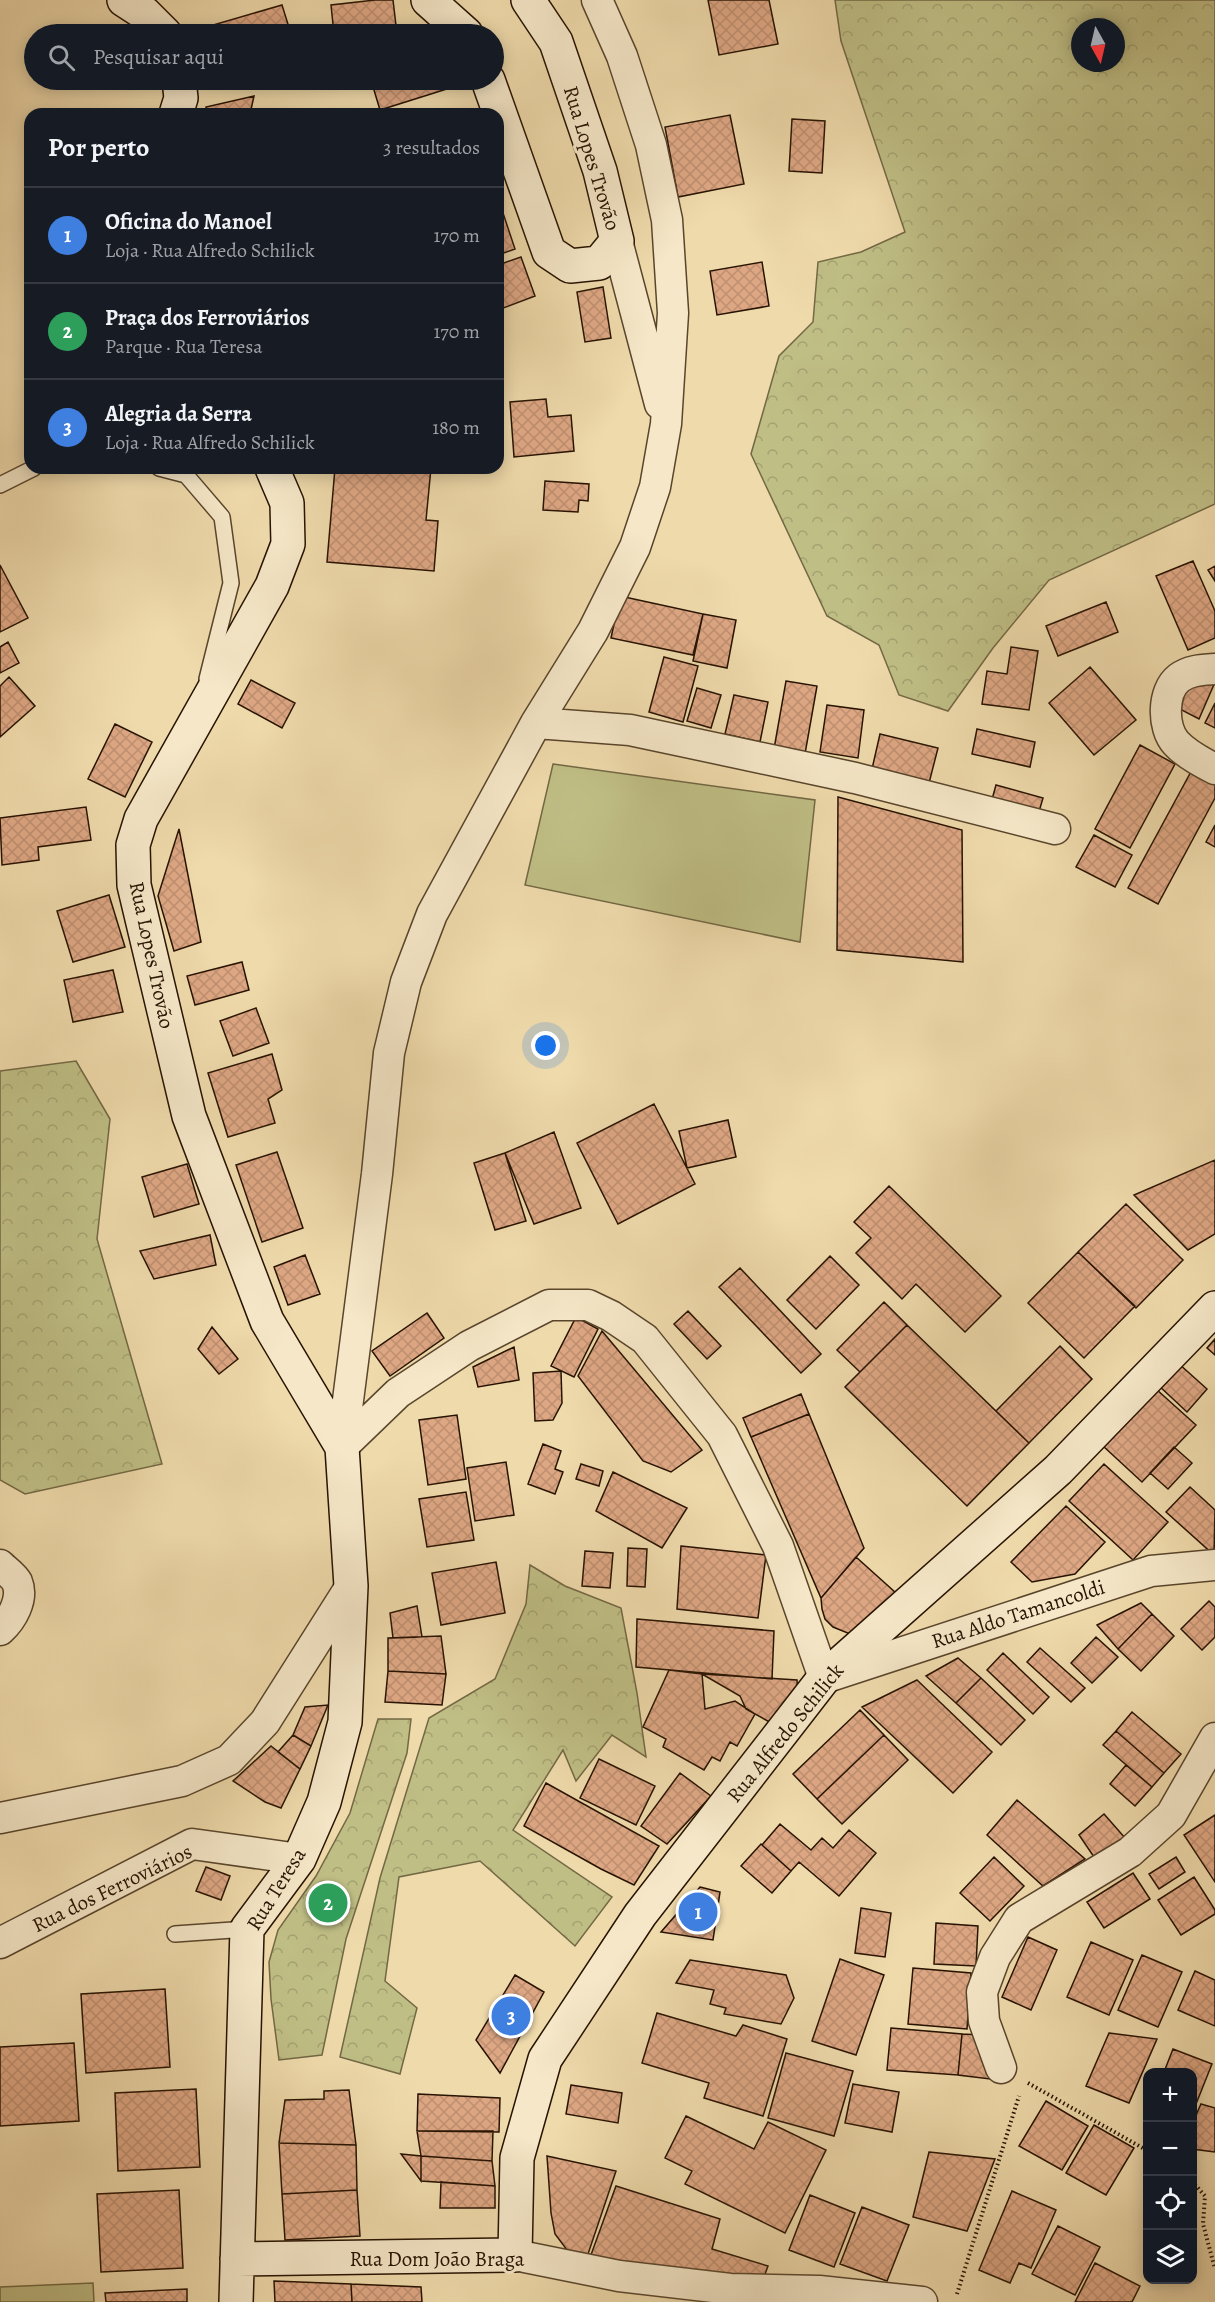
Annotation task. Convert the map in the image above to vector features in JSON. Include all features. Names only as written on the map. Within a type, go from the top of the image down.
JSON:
[{"type":"main road","points":[[124,0],[144,13],[155,24]]},
{"type":"main road","points":[[428,0],[455,24]]},
{"type":"main road","name":"Rua Lopes Trovão","points":[[504,123],[549,252],[570,266],[599,263],[617,241],[600,171],[556,42],[528,0]]},
{"type":"main road","points":[[178,108],[181,98],[180,90]]},
{"type":"main road","name":"Rua Lopes Trovão","points":[[492,90],[499,108]]},
{"type":"main road","name":"Rua Lopes Trovão","points":[[275,474],[287,503],[288,544],[272,586],[141,819],[133,845],[134,885],[189,1116],[267,1321],[342,1447]]},
{"type":"main road","name":"Rua Alfredo Schilick","points":[[515,2255],[517,2158],[544,2059],[640,1915],[824,1678],[1058,1470],[1215,1308]]},
{"type":"main road","name":"Rua Teresa","points":[[236,2302],[247,1929],[298,1859],[324,1802],[345,1722],[351,1586],[342,1447]]},
{"type":"main road","name":"Rua Dom João Braga","points":[[237,2259],[515,2255]]},
{"type":"street","points":[[342,1447],[390,1053],[406,982],[432,914],[536,723],[593,632],[635,547],[655,487],[666,424],[673,313],[668,220],[651,145],[622,56],[597,0]]},
{"type":"street","points":[[617,241],[666,424]]},
{"type":"street","points":[[1215,669],[1194,670],[1177,679],[1168,694],[1166,718],[1174,742],[1198,760],[1215,769]]},
{"type":"street","points":[[536,723],[630,730],[855,778],[1056,829]]},
{"type":"street","points":[[342,1447],[398,1393],[469,1346],[549,1305],[588,1305],[611,1316],[645,1339],[722,1435],[778,1546],[824,1678]]},
{"type":"street","points":[[0,1565],[16,1580],[19,1593],[12,1617],[0,1630]]},
{"type":"street","name":"Rua Aldo Tamancoldi","points":[[824,1678],[1151,1571],[1215,1565]]},
{"type":"street","points":[[0,1818],[182,1781],[230,1760],[265,1722],[351,1586]]},
{"type":"street","points":[[1001,2068],[984,2021],[982,1992],[995,1957],[1019,1919],[1130,1852],[1171,1815],[1215,1738]]},
{"type":"street","name":"Rua dos Ferroviários","points":[[0,1943],[192,1844],[298,1859]]},
{"type":"street","name":"Rua Dom João Braga","points":[[515,2255],[619,2276],[730,2289],[819,2291],[922,2302]]},
{"type":"street","points":[[730,2289],[758,2302]]},
{"type":"lane","points":[[0,486],[24,473]]},
{"type":"lane","points":[[182,474],[186,475],[222,517],[231,583],[195,725]]},
{"type":"lane","points":[[176,1934],[247,1929]]},
{"type":"path","points":[[1001,2068],[1143,2148]]},
{"type":"path","points":[[957,2294],[1022,2087],[1001,2068]]},
{"type":"path","points":[[1197,2187],[1204,2196],[1203,2224],[1215,2269]]},
{"type":"green space","points":[[835,0],[1215,0],[1215,504],[1049,580],[993,648],[948,711],[899,695],[879,645],[827,616],[751,454],[779,356],[813,322],[818,262],[861,252],[905,232],[841,41]]},
{"type":"green space","points":[[553,764],[815,800],[800,942],[525,885]]},
{"type":"green space","points":[[76,1061],[110,1119],[97,1239],[162,1464],[25,1494],[0,1480],[0,1071]]},
{"type":"green space","points":[[530,1565],[565,1586],[621,1608],[646,1757],[612,1735],[576,1781],[563,1750],[513,1830],[612,1897],[575,1946],[480,1861],[399,1877],[385,1981],[417,2008],[400,2074],[340,2057],[380,1878],[429,1718],[495,1679],[526,1604]]},
{"type":"green space","points":[[378,1719],[411,1719],[407,1753],[346,1939],[322,2055],[279,2060],[269,1962],[278,1930],[316,1876],[350,1813]]},
{"type":"green space","points":[[93,2283],[94,2302],[0,2302],[0,2287]]},
{"type":"building","points":[[393,0],[396,24],[333,24],[331,5]]},
{"type":"building","points":[[708,0],[769,0],[778,44],[719,55]]},
{"type":"building","points":[[282,5],[288,24],[217,24]]},
{"type":"building","points":[[374,90],[444,90],[386,108],[379,108]]},
{"type":"building","points":[[254,96],[251,108],[206,107]]},
{"type":"building","points":[[730,115],[744,184],[678,197],[665,127]]},
{"type":"building","points":[[792,119],[825,121],[822,173],[789,171]]},
{"type":"building","points":[[504,216],[515,249],[504,253]]},
{"type":"building","points":[[521,257],[535,296],[504,308],[504,263]]},
{"type":"building","points":[[762,262],[769,306],[717,315],[710,271]]},
{"type":"building","points":[[603,287],[611,338],[585,342],[577,292]]},
{"type":"building","points":[[546,399],[548,417],[571,415],[574,451],[514,457],[510,402]]},
{"type":"building","points":[[334,474],[430,474],[426,520],[438,521],[434,571],[327,562]]},
{"type":"building","points":[[545,481],[589,484],[588,501],[579,500],[578,512],[543,510]]},
{"type":"building","points":[[1193,561],[1215,611],[1215,638],[1188,650],[1156,576]]},
{"type":"building","points":[[0,565],[28,618],[0,632]]},
{"type":"building","points":[[1215,566],[1215,581],[1208,570]]},
{"type":"building","points":[[620,596],[703,614],[693,655],[611,638]]},
{"type":"building","points":[[1106,602],[1118,632],[1058,656],[1046,626]]},
{"type":"building","points":[[703,614],[736,620],[727,668],[693,661]]},
{"type":"building","points":[[8,642],[19,663],[0,673],[0,647]]},
{"type":"building","points":[[1011,647],[1038,651],[1029,710],[982,704],[987,671],[1007,674]]},
{"type":"building","points":[[664,657],[698,666],[683,722],[649,712]]},
{"type":"building","points":[[1090,667],[1136,720],[1094,755],[1049,703]]},
{"type":"building","points":[[9,677],[35,706],[0,737],[0,686]]},
{"type":"building","points":[[251,680],[295,703],[282,728],[238,704]]},
{"type":"building","points":[[786,681],[817,686],[805,754],[774,749]]},
{"type":"building","points":[[1182,681],[1215,682],[1199,719],[1172,705]]},
{"type":"building","points":[[697,688],[721,695],[711,728],[687,721]]},
{"type":"building","points":[[734,695],[768,702],[760,742],[725,734]]},
{"type":"building","points":[[1215,703],[1215,728],[1205,723]]},
{"type":"building","points":[[827,705],[864,710],[858,758],[820,752]]},
{"type":"building","points":[[115,724],[152,742],[125,797],[88,779]]},
{"type":"building","points":[[977,729],[1035,742],[1030,767],[972,754]]},
{"type":"building","points":[[880,734],[938,748],[929,783],[872,769]]},
{"type":"building","points":[[1140,745],[1175,764],[1130,848],[1095,829]]},
{"type":"building","points":[[1193,768],[1215,779],[1215,798],[1158,904],[1128,888]]},
{"type":"building","points":[[996,785],[1043,798],[1038,815],[991,803]]},
{"type":"building","points":[[838,797],[962,830],[963,962],[837,950]]},
{"type":"building","points":[[86,807],[91,840],[38,847],[39,860],[2,865],[0,818]]},
{"type":"building","points":[[1215,825],[1215,847],[1206,842]]},
{"type":"building","points":[[179,829],[201,942],[174,951],[158,896]]},
{"type":"building","points":[[1094,835],[1132,855],[1115,887],[1076,867]]},
{"type":"building","points":[[109,895],[125,947],[73,962],[57,911]]},
{"type":"building","points":[[242,962],[249,990],[195,1005],[187,976]]},
{"type":"building","points":[[113,970],[123,1012],[73,1022],[64,980]]},
{"type":"building","points":[[256,1008],[269,1043],[233,1056],[220,1021]]},
{"type":"building","points":[[272,1054],[282,1090],[268,1099],[275,1123],[228,1137],[208,1073]]},
{"type":"building","points":[[654,1104],[695,1184],[618,1224],[577,1143]]},
{"type":"building","points":[[728,1120],[736,1157],[687,1168],[679,1131]]},
{"type":"building","points":[[554,1132],[581,1208],[534,1224],[505,1153]]},
{"type":"building","points":[[277,1152],[303,1228],[262,1242],[236,1165]]},
{"type":"building","points":[[505,1153],[526,1221],[495,1230],[474,1163]]},
{"type":"building","points":[[1215,1160],[1215,1234],[1188,1250],[1134,1195]]},
{"type":"building","points":[[187,1164],[199,1204],[154,1217],[142,1177]]},
{"type":"building","points":[[889,1186],[1001,1296],[965,1332],[916,1284],[902,1299],[856,1253],[871,1238],[854,1222]]},
{"type":"building","points":[[1126,1204],[1183,1260],[1136,1308],[1078,1252]]},
{"type":"building","points":[[210,1235],[216,1265],[154,1279],[140,1251]]},
{"type":"building","points":[[1078,1252],[1135,1306],[1084,1358],[1028,1303]]},
{"type":"building","points":[[305,1255],[320,1294],[288,1305],[274,1267]]},
{"type":"building","points":[[830,1256],[859,1285],[816,1329],[787,1300]]},
{"type":"building","points":[[740,1268],[821,1354],[801,1373],[719,1287]]},
{"type":"building","points":[[884,1302],[907,1325],[860,1372],[837,1350]]},
{"type":"building","points":[[688,1311],[721,1346],[707,1359],[674,1324]]},
{"type":"building","points":[[427,1313],[444,1338],[390,1376],[372,1351]]},
{"type":"building","points":[[576,1317],[598,1329],[574,1377],[551,1366]]},
{"type":"building","points":[[907,1325],[1029,1443],[967,1506],[845,1387]]},
{"type":"building","points":[[212,1327],[238,1359],[219,1374],[198,1349]]},
{"type":"building","points":[[602,1331],[702,1450],[671,1472],[643,1461],[578,1376]]},
{"type":"building","points":[[1215,1339],[1215,1355],[1207,1348]]},
{"type":"building","points":[[1060,1346],[1092,1379],[1029,1443],[996,1411]]},
{"type":"building","points":[[514,1347],[519,1380],[478,1387],[473,1367]]},
{"type":"building","points":[[1178,1363],[1207,1389],[1187,1412],[1157,1384]]},
{"type":"building","points":[[561,1371],[562,1403],[553,1420],[535,1421],[533,1373]]},
{"type":"building","points":[[1156,1389],[1196,1425],[1142,1482],[1103,1446]]},
{"type":"building","points":[[801,1394],[809,1414],[751,1437],[743,1418]]},
{"type":"building","points":[[809,1414],[864,1548],[821,1598],[751,1437]]},
{"type":"building","points":[[457,1415],[466,1479],[428,1485],[419,1420]]},
{"type":"building","points":[[543,1444],[561,1451],[555,1469],[563,1472],[555,1494],[528,1484]]},
{"type":"building","points":[[1174,1447],[1192,1463],[1168,1489],[1150,1473]]},
{"type":"building","points":[[506,1462],[514,1515],[475,1521],[467,1468]]},
{"type":"building","points":[[581,1464],[603,1471],[599,1486],[576,1479]]},
{"type":"building","points":[[1104,1464],[1168,1522],[1133,1560],[1069,1501]]},
{"type":"building","points":[[613,1472],[687,1508],[662,1548],[596,1511]]},
{"type":"building","points":[[1190,1487],[1215,1510],[1214,1555],[1166,1512]]},
{"type":"building","points":[[466,1492],[474,1540],[427,1547],[419,1499]]},
{"type":"building","points":[[1066,1506],[1105,1542],[1075,1574],[1032,1582],[1011,1562]]},
{"type":"building","points":[[681,1546],[766,1555],[758,1618],[677,1609]]},
{"type":"building","points":[[628,1548],[647,1549],[645,1587],[627,1586]]},
{"type":"building","points":[[585,1551],[613,1553],[610,1588],[582,1586]]},
{"type":"building","points":[[856,1557],[896,1593],[850,1634],[833,1627],[825,1619],[821,1598]]},
{"type":"building","points":[[496,1562],[505,1613],[441,1625],[432,1573]]},
{"type":"building","points":[[1209,1601],[1215,1607],[1215,1637],[1202,1650],[1181,1629]]},
{"type":"building","points":[[1141,1603],[1152,1614],[1118,1649],[1097,1625]]},
{"type":"building","points":[[417,1606],[422,1637],[393,1638],[390,1613]]},
{"type":"building","points":[[1152,1614],[1174,1636],[1141,1671],[1118,1649]]},
{"type":"building","points":[[637,1619],[774,1631],[772,1679],[636,1667]]},
{"type":"building","points":[[441,1636],[446,1674],[388,1671],[388,1638]]},
{"type":"building","points":[[1096,1637],[1118,1657],[1092,1683],[1071,1663]]},
{"type":"building","points":[[1040,1648],[1085,1688],[1071,1702],[1027,1662]]},
{"type":"building","points":[[1003,1653],[1049,1697],[1033,1714],[987,1670]]},
{"type":"building","points":[[958,1658],[981,1678],[956,1703],[926,1676]]},
{"type":"building","points":[[669,1670],[702,1674],[705,1709],[735,1701],[755,1714],[737,1746],[730,1742],[720,1761],[712,1757],[704,1770],[663,1747],[666,1739],[643,1727]]},
{"type":"building","points":[[388,1671],[446,1674],[442,1705],[385,1702]]},
{"type":"building","points":[[702,1674],[797,1680],[798,1696],[775,1725],[746,1709],[740,1696]]},
{"type":"building","points":[[981,1678],[1025,1720],[1001,1745],[956,1703]]},
{"type":"building","points":[[917,1680],[992,1752],[953,1793],[862,1707]]},
{"type":"building","points":[[328,1705],[311,1746],[293,1735],[305,1707]]},
{"type":"building","points":[[860,1710],[884,1735],[817,1799],[793,1774]]},
{"type":"building","points":[[1132,1712],[1181,1754],[1164,1773],[1116,1731]]},
{"type":"building","points":[[1116,1731],[1164,1773],[1152,1787],[1103,1745]]},
{"type":"building","points":[[293,1735],[311,1746],[300,1769],[278,1752]]},
{"type":"building","points":[[884,1735],[908,1760],[842,1824],[817,1799]]},
{"type":"building","points":[[271,1746],[300,1769],[281,1808],[265,1802],[233,1781]]},
{"type":"building","points":[[599,1759],[655,1786],[636,1825],[580,1798]]},
{"type":"building","points":[[1126,1765],[1152,1787],[1135,1806],[1110,1784]]},
{"type":"building","points":[[680,1773],[711,1796],[667,1844],[641,1826]]},
{"type":"building","points":[[546,1783],[659,1846],[634,1885],[524,1826]]},
{"type":"building","points":[[1017,1800],[1085,1859],[1043,1886],[987,1835]]},
{"type":"building","points":[[1104,1814],[1126,1839],[1094,1857],[1079,1835]]},
{"type":"building","points":[[1215,1815],[1215,1882],[1184,1835]]},
{"type":"building","points":[[780,1824],[811,1850],[822,1838],[833,1848],[849,1830],[876,1853],[839,1896],[799,1862],[791,1871],[762,1845]]},
{"type":"building","points":[[761,1844],[791,1871],[772,1893],[741,1866]]},
{"type":"building","points":[[994,1857],[1024,1886],[990,1921],[960,1893]]},
{"type":"building","points":[[1176,1857],[1185,1872],[1159,1889],[1149,1874]]},
{"type":"building","points":[[206,1867],[230,1876],[221,1900],[196,1891]]},
{"type":"building","points":[[1133,1873],[1150,1899],[1104,1928],[1087,1902]]},
{"type":"building","points":[[1194,1877],[1215,1910],[1215,1914],[1181,1935],[1158,1900]]},
{"type":"building","points":[[700,1887],[720,1892],[713,1940],[661,1932]]},
{"type":"building","points":[[861,1908],[891,1913],[885,1957],[855,1953]]},
{"type":"building","points":[[936,1923],[978,1926],[976,1966],[934,1964]]},
{"type":"building","points":[[1028,1937],[1057,1950],[1031,2010],[1002,1997]]},
{"type":"building","points":[[1091,1942],[1133,1960],[1109,2015],[1067,1997]]},
{"type":"building","points":[[1142,1955],[1182,1972],[1158,2027],[1118,2010]]},
{"type":"building","points":[[840,1959],[884,1975],[856,2055],[812,2041]]},
{"type":"building","points":[[690,1960],[786,1975],[794,1998],[781,2024],[724,2014],[726,2008],[710,2004],[714,1990],[676,1983]]},
{"type":"building","points":[[913,1968],[971,1973],[967,2029],[908,2024]]},
{"type":"building","points":[[1195,1971],[1215,1980],[1215,2026],[1178,2010]]},
{"type":"building","points":[[515,1975],[544,1992],[500,2073],[476,2040]]},
{"type":"building","points":[[165,1989],[170,2067],[86,2073],[81,1994]]},
{"type":"building","points":[[657,2013],[736,2036],[743,2025],[787,2039],[763,2116],[704,2098],[709,2083],[642,2063]]},
{"type":"building","points":[[891,2028],[962,2034],[958,2075],[887,2070]]},
{"type":"building","points":[[1109,2033],[1157,2039],[1129,2103],[1086,2086]]},
{"type":"building","points":[[962,2034],[981,2035],[990,2079],[958,2075]]},
{"type":"building","points":[[74,2043],[79,2121],[0,2126],[0,2047]]},
{"type":"building","points":[[1173,2049],[1212,2064],[1197,2102],[1197,2068],[1166,2068]]},
{"type":"building","points":[[786,2053],[853,2071],[834,2136],[768,2118]]},
{"type":"building","points":[[853,2084],[899,2092],[892,2132],[845,2123]]},
{"type":"building","points":[[571,2085],[622,2093],[618,2123],[566,2114]]},
{"type":"building","points":[[196,2089],[200,2167],[118,2171],[115,2093]]},
{"type":"building","points":[[349,2090],[356,2145],[279,2143],[285,2100],[324,2099],[324,2091]]},
{"type":"building","points":[[418,2094],[500,2098],[499,2132],[417,2131]]},
{"type":"building","points":[[1046,2101],[1088,2126],[1062,2170],[1019,2146]]},
{"type":"building","points":[[1201,2104],[1215,2108],[1215,2152],[1197,2150],[1197,2113]]},
{"type":"building","points":[[686,2116],[754,2149],[768,2122],[826,2150],[785,2233],[685,2184],[692,2171],[665,2158]]},
{"type":"building","points":[[1094,2125],[1134,2148],[1106,2195],[1066,2173]]},
{"type":"building","points":[[417,2131],[493,2131],[492,2161],[421,2156]]},
{"type":"building","points":[[279,2143],[356,2145],[357,2190],[282,2194]]},
{"type":"building","points":[[929,2152],[995,2159],[967,2231],[913,2217]]},
{"type":"building","points":[[401,2154],[421,2156],[421,2181]]},
{"type":"building","points":[[421,2156],[492,2161],[495,2186],[421,2181]]},
{"type":"building","points":[[547,2156],[616,2171],[586,2260],[567,2250],[555,2234],[551,2213]]},
{"type":"building","points":[[441,2182],[495,2186],[495,2208],[440,2208]]},
{"type":"building","points":[[616,2186],[720,2219],[712,2249],[768,2266],[763,2280],[588,2263]]},
{"type":"building","points":[[179,2190],[183,2268],[101,2272],[97,2194]]},
{"type":"building","points":[[357,2190],[360,2236],[285,2240],[282,2194]]},
{"type":"building","points":[[1012,2191],[1056,2210],[1031,2268],[1019,2263],[1010,2283],[979,2270]]},
{"type":"building","points":[[810,2195],[855,2213],[834,2267],[789,2250]]},
{"type":"building","points":[[862,2207],[909,2225],[887,2281],[840,2264]]},
{"type":"building","points":[[1058,2226],[1100,2247],[1075,2295],[1032,2274]]},
{"type":"building","points":[[1095,2263],[1140,2286],[1132,2302],[1075,2302]]},
{"type":"building","points":[[274,2281],[351,2284],[352,2302],[275,2302]]},
{"type":"building","points":[[351,2284],[421,2287],[422,2302],[352,2302]]},
{"type":"building","points":[[187,2289],[187,2302],[106,2302],[105,2293]]},
{"type":"place","name":"Praça dos Ferroviários","points":[[328,1903]]},
{"type":"place","name":"Oficina do Manoel","points":[[698,1912]]},
{"type":"place","name":"Alegria da Serra","points":[[511,2016]]}]
